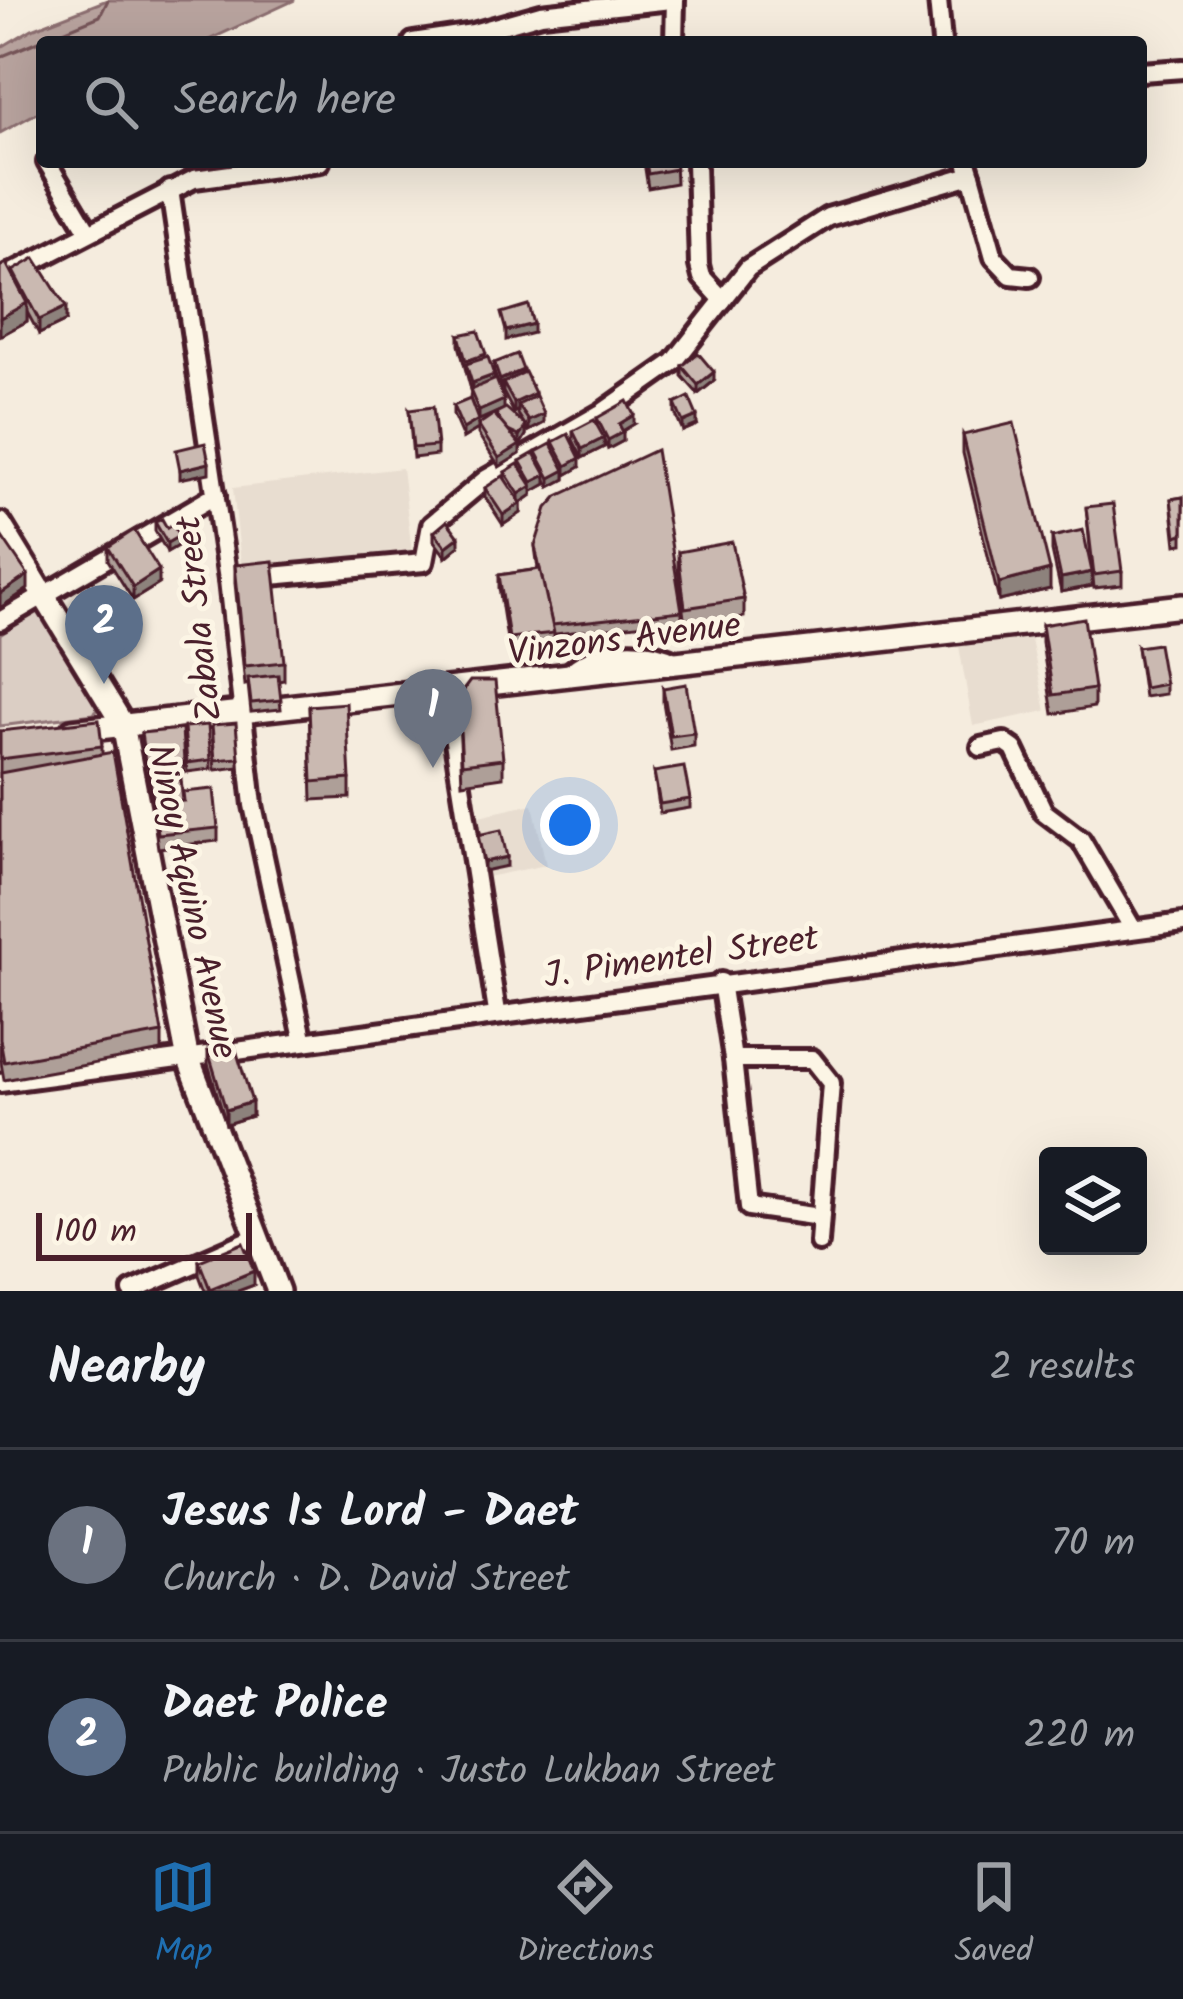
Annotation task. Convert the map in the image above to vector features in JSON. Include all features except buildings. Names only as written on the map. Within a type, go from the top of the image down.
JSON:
[{"type":"main road","name":"Ninoy Aquino Avenue","points":[[0,524],[46,591],[124,725],[188,1055],[278,1291]]},
{"type":"main road","name":"Vinzons Avenue","points":[[41,734],[1183,606]]},
{"type":"street","points":[[469,36],[541,14],[673,0],[674,36]]},
{"type":"street","points":[[938,0],[941,36]]},
{"type":"street","points":[[1147,72],[1183,69]]},
{"type":"street","points":[[51,168],[88,231]]},
{"type":"street","points":[[0,279],[194,179],[276,168]]},
{"type":"street","points":[[696,168],[699,265],[702,277],[723,300]]},
{"type":"street","points":[[228,580],[424,562],[430,525],[486,479],[603,412],[674,362],[748,268],[828,217],[969,168],[994,257],[1011,275],[1030,277]]},
{"type":"street","name":"Zabala Street","points":[[170,190],[228,580],[253,805],[304,1038]]},
{"type":"street","points":[[0,621],[216,495]]},
{"type":"street","points":[[446,691],[497,1012]]},
{"type":"street","points":[[981,747],[1004,742],[1014,748],[1044,812],[1081,840],[1133,929]]},
{"type":"street","name":"J. Pimentel Street","points":[[0,1083],[304,1038],[1183,923]]},
{"type":"street","points":[[721,982],[749,1207],[820,1217]]},
{"type":"street","points":[[733,1059],[812,1059],[826,1071],[831,1084],[819,1242]]},
{"type":"street","points":[[132,1291],[256,1237]]},
{"type":"shaded area","points":[[402,468],[412,553],[242,573],[233,488]]},
{"type":"shaded area","points":[[38,609],[99,705],[94,714],[0,726],[0,635]]},
{"type":"shaded area","points":[[1030,635],[1046,711],[973,726],[959,646]]},
{"type":"shaded area","points":[[533,804],[546,865],[482,878],[470,818]]},
{"type":"water","points":[[107,0],[295,0],[217,36],[36,36],[36,113],[0,133],[0,48],[32,29]]},
{"type":"place","name":"Daet Police","points":[[104,684]]},
{"type":"place","name":"Jesus Is Lord - Daet","points":[[433,768]]}]
